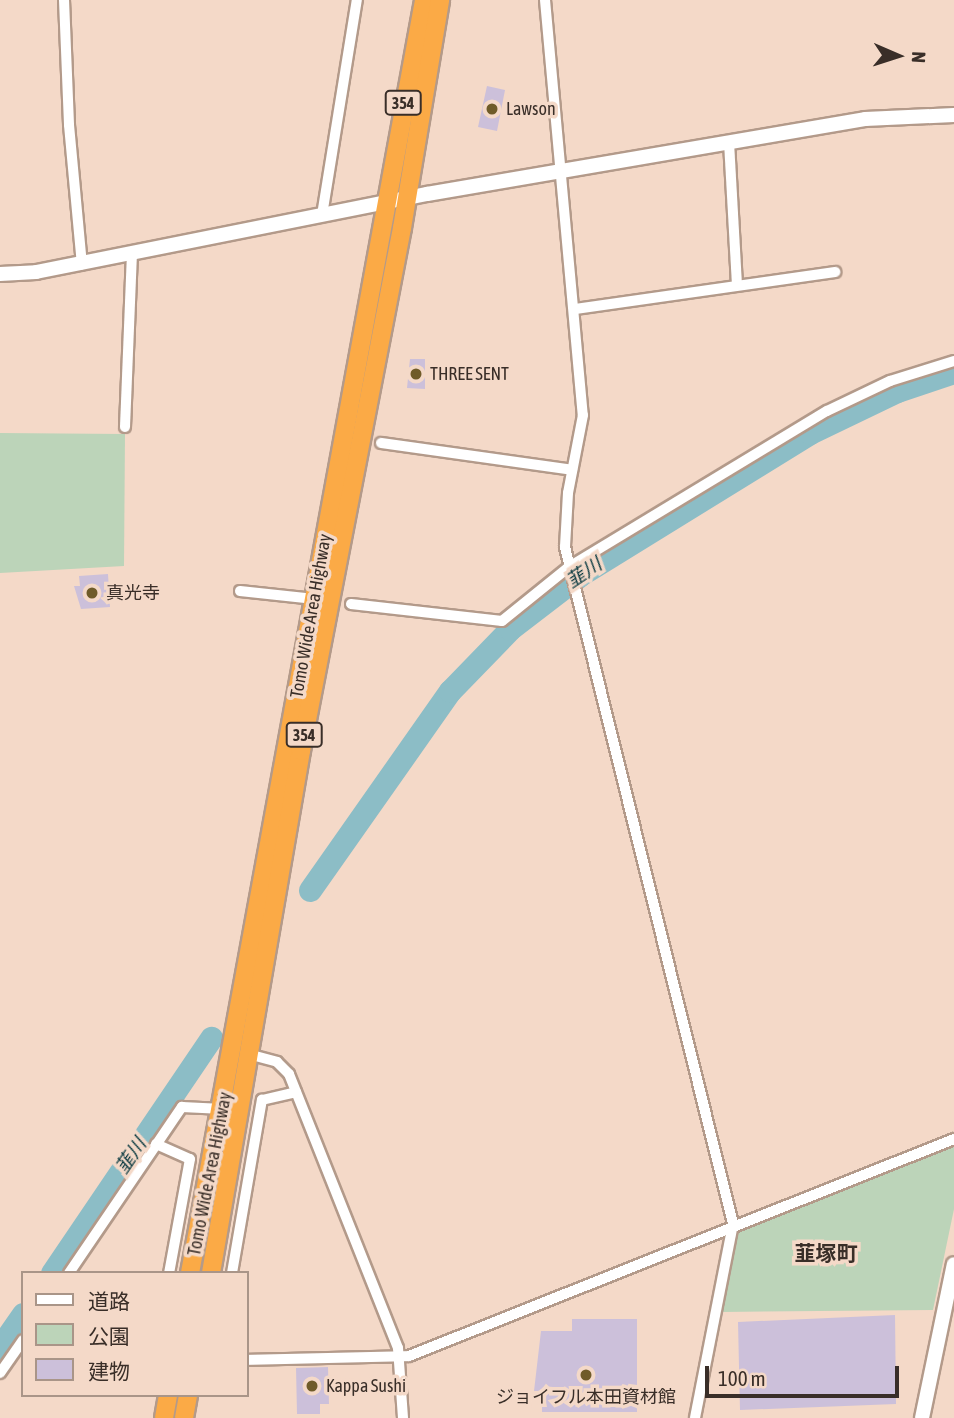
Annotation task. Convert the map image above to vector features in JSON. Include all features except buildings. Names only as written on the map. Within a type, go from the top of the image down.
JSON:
[{"type":"highway","name":"Tomo Wide Area Highway","points":[[190,1271],[223,1109],[383,205],[424,0]]},
{"type":"highway","name":"Tomo Wide Area Highway","points":[[211,1271],[248,1054],[407,198],[440,0]]},
{"type":"highway","points":[[164,1418],[168,1397]]},
{"type":"highway","points":[[184,1418],[188,1397]]},
{"type":"street","points":[[64,0],[69,125],[82,264]]},
{"type":"street","points":[[322,215],[357,0]]},
{"type":"street","points":[[545,0],[583,415],[564,531],[569,570],[733,1224],[695,1418]]},
{"type":"street","points":[[0,274],[82,264],[407,198],[895,114],[954,115]]},
{"type":"street","points":[[729,142],[737,285]]},
{"type":"street","points":[[125,427],[132,252]]},
{"type":"street","points":[[575,309],[835,272]]},
{"type":"street","points":[[351,604],[495,622],[508,618],[569,570],[827,411],[890,381],[954,361]]},
{"type":"street","points":[[381,443],[572,470]]},
{"type":"street","points":[[240,591],[315,599]]},
{"type":"street","points":[[248,1054],[282,1065],[296,1092],[401,1357],[403,1418]]},
{"type":"street","points":[[232,1271],[262,1100],[296,1092]]},
{"type":"street","points":[[70,1271],[185,1104],[223,1109]]},
{"type":"street","points":[[248,1360],[401,1357],[954,1139]]},
{"type":"street","points":[[156,1144],[190,1159],[169,1271]]},
{"type":"street","points":[[922,1418],[950,1303],[954,1264]]},
{"type":"street","points":[[0,1373],[21,1343]]},
{"type":"green space","points":[[0,433],[125,434],[124,566],[0,573]]},
{"type":"green space","points":[[954,1146],[954,1209],[933,1310],[721,1312],[737,1227]]},
{"type":"waterway","name":"韮川","points":[[310,890],[450,691],[510,629],[580,575],[810,433],[897,391],[954,372]]},
{"type":"waterway","name":"韮川","points":[[53,1271],[211,1038]]},
{"type":"waterway","name":"韮川","points":[[0,1347],[21,1317]]},
{"type":"place","name":"Lawson","points":[[492,109]]},
{"type":"place","name":"THREE SENT","points":[[416,374]]},
{"type":"place","name":"真光寺","points":[[92,593]]},
{"type":"place","name":"ジョイフル本田資材館","points":[[586,1375]]},
{"type":"place","name":"Kappa Sushi","points":[[312,1386]]},
{"type":"district","name":"韮塚町","points":[[826,1253]]}]
